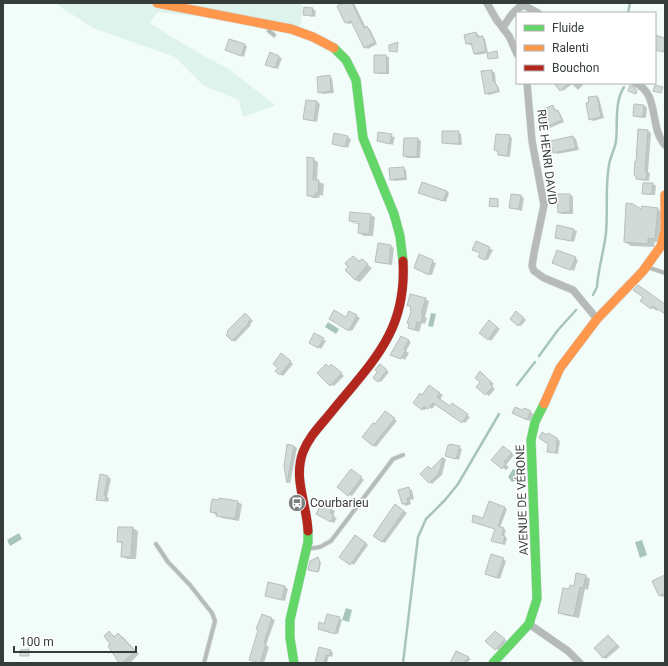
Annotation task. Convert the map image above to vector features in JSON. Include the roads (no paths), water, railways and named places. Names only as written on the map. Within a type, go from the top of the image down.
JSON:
[{"type":"street","points":[[157,3],[269,24],[305,33],[324,42],[336,50],[344,58],[354,73],[359,90],[361,129],[363,138],[397,225],[403,263],[402,297],[399,315],[395,325],[381,350],[310,438],[299,467],[300,490],[308,527],[306,549],[290,620],[290,638],[294,663]]},
{"type":"street","points":[[487,3],[490,10],[509,36],[516,52]]},
{"type":"street","points":[[503,28],[513,12],[522,4],[536,12]]},
{"type":"street","name":"RUE HENRI DAVID","points":[[527,84],[532,141],[544,205],[532,266],[534,272],[544,278],[573,290],[597,319]]},
{"type":"street","points":[[637,84],[646,90],[660,139],[665,145]]},
{"type":"street","name":"AVENUE DE VÉRONE","points":[[493,663],[529,624],[537,599],[531,440],[535,422],[556,374],[597,319],[654,257],[665,230],[665,195]]},
{"type":"street","points":[[529,624],[568,651],[580,663]]},
{"type":"lane","points":[[269,24],[269,32],[274,36]]},
{"type":"lane","points":[[646,267],[665,273]]},
{"type":"lane","points":[[306,549],[320,548],[331,541],[393,459],[403,455]]},
{"type":"lane","points":[[156,544],[168,562],[190,585],[212,613],[215,621],[204,663]]},
{"type":"waterway","points":[[628,12],[630,3]]},
{"type":"waterway","points":[[593,295],[597,287],[605,240],[607,224],[608,173],[616,141],[619,100],[624,87]]},
{"type":"waterway","points":[[539,356],[558,330],[576,310]]},
{"type":"waterway","points":[[517,385],[535,362]]},
{"type":"waterway","points":[[403,663],[418,537],[426,519],[445,500],[458,484],[499,414]]},
{"type":"place","name":"Courbarieu","points":[[297,503]]}]
